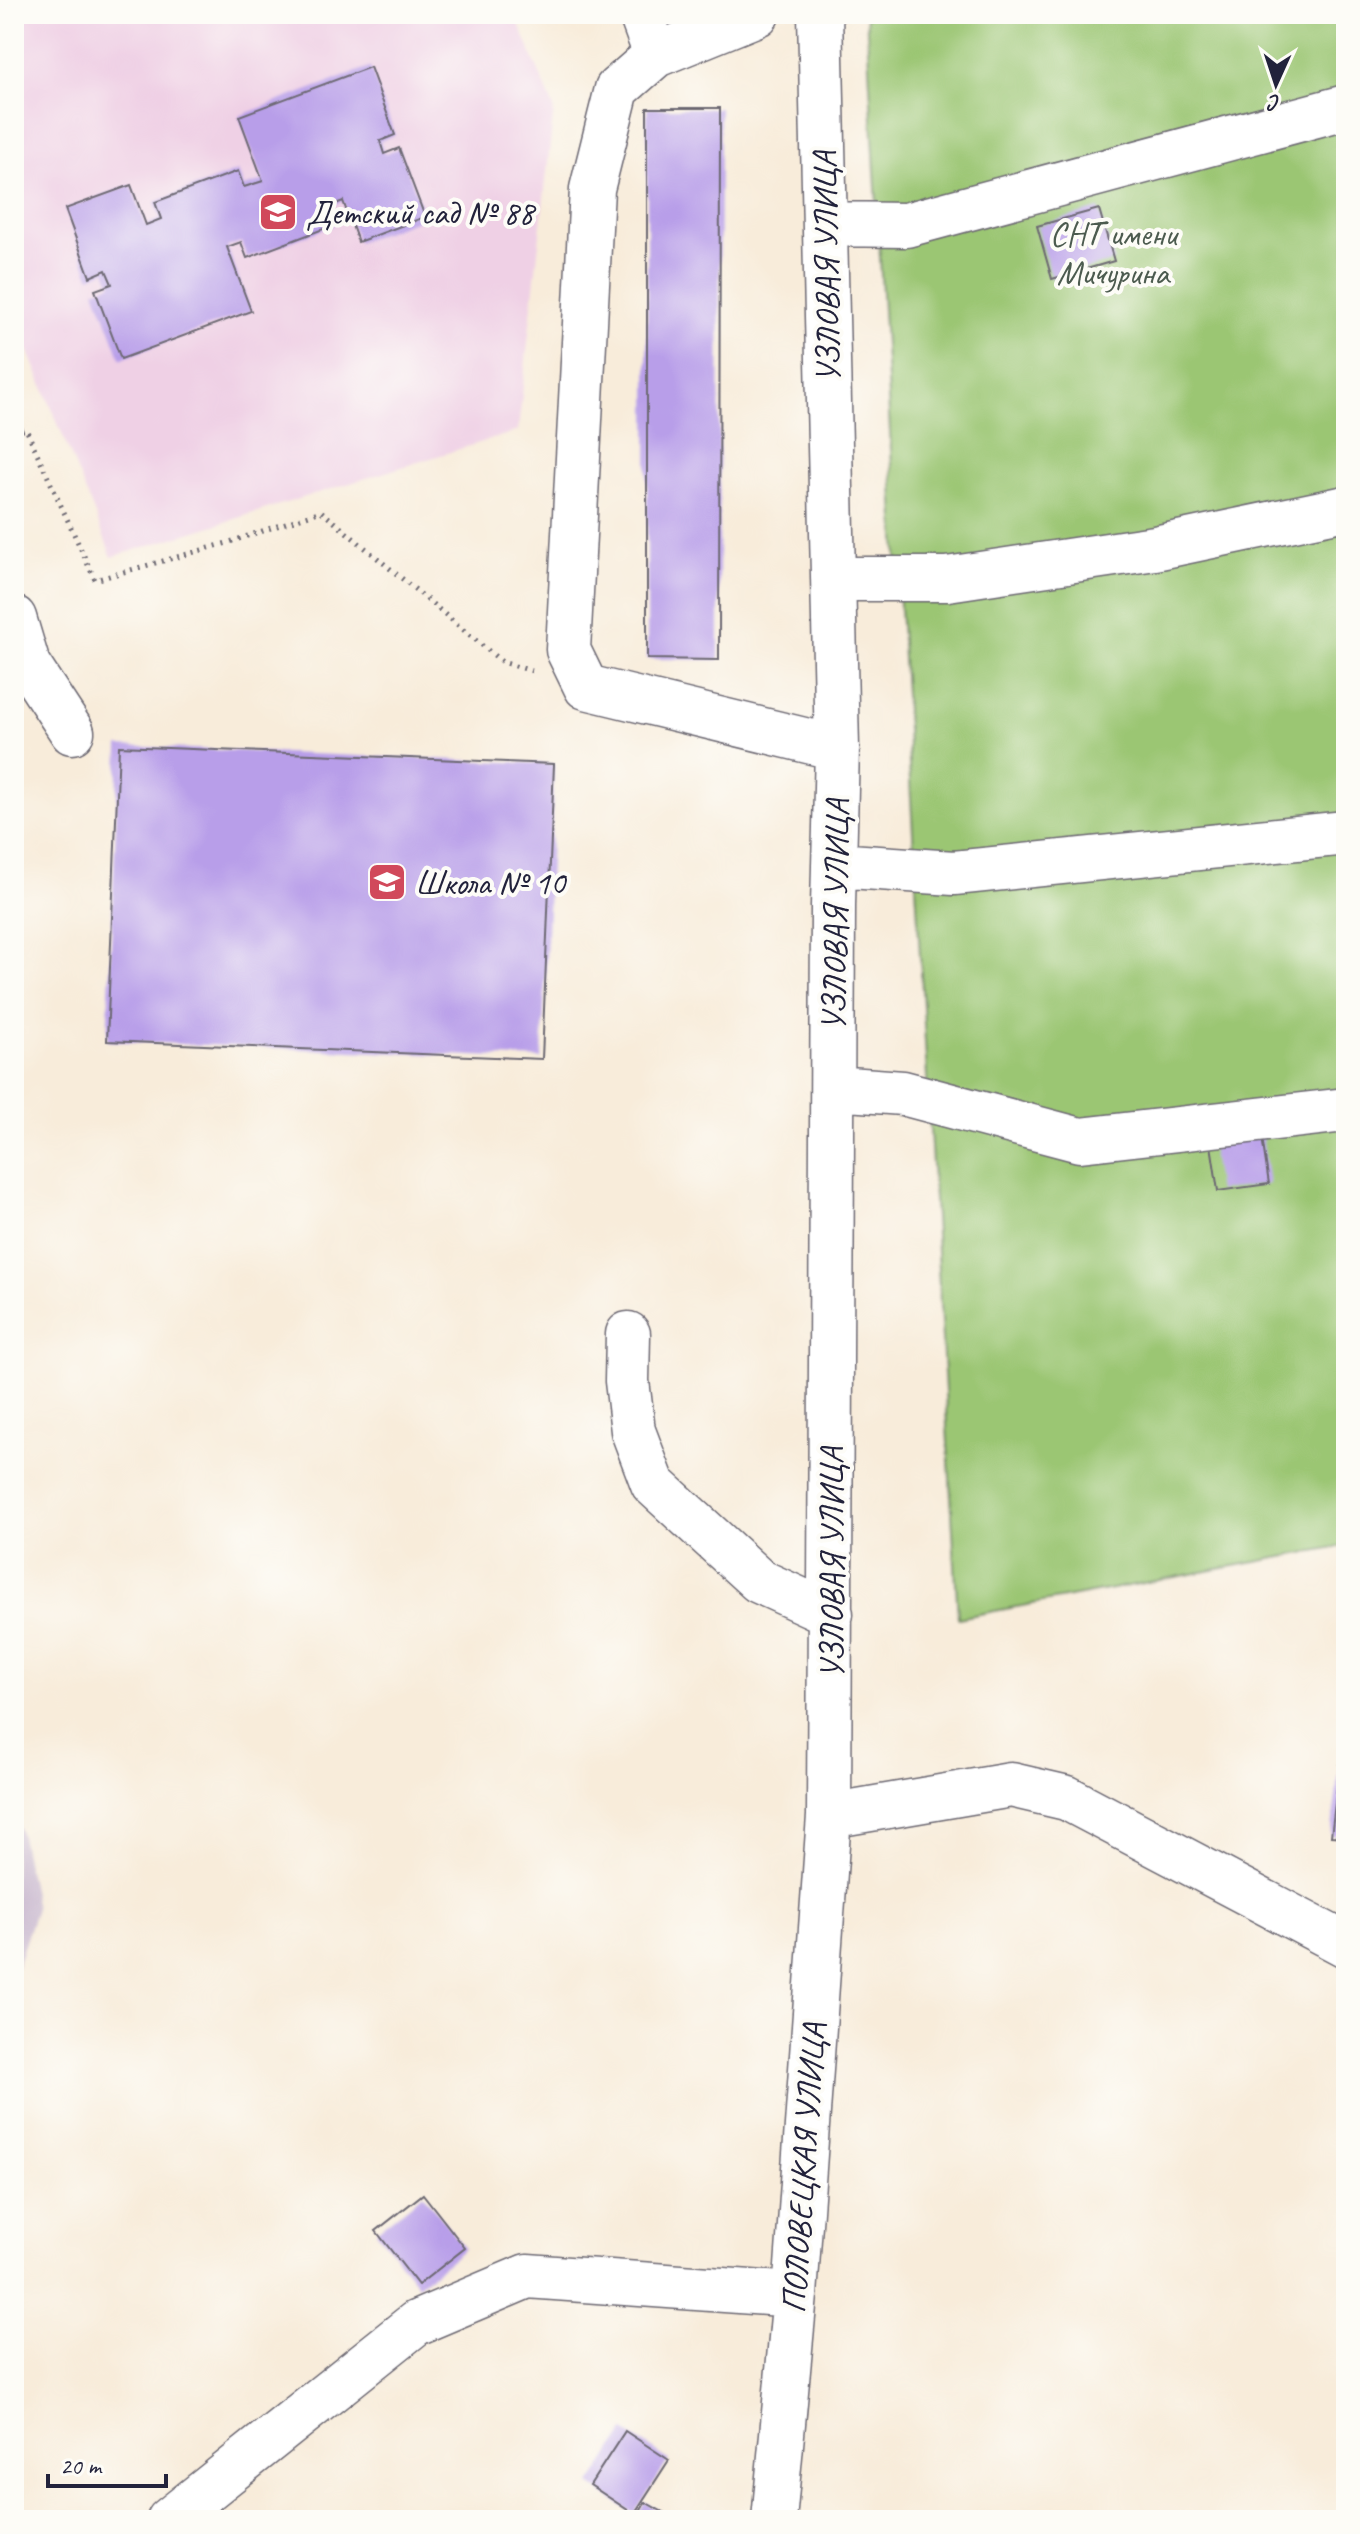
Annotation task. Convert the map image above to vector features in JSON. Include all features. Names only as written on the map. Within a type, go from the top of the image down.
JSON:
[{"type":"street","points":[[641,14],[656,55]]},
{"type":"street","points":[[757,14],[656,55],[617,89],[592,189],[568,650],[586,687],[837,748]]},
{"type":"street","name":"УЗЛОВАЯ УЛИЦА","points":[[820,14],[837,748],[829,1816]]},
{"type":"street","points":[[825,224],[906,225],[1346,107]]},
{"type":"street","points":[[833,579],[947,579],[1155,548],[1346,508]]},
{"type":"street","points":[[14,618],[28,665],[72,732]]},
{"type":"street","points":[[834,865],[954,873],[1346,833]]},
{"type":"street","points":[[834,1088],[903,1093],[1080,1140],[1346,1110]]},
{"type":"street","points":[[628,1334],[627,1381],[633,1431],[653,1484],[759,1581],[831,1614]]},
{"type":"street","points":[[829,1816],[1011,1785],[1067,1798],[1346,1945]]},
{"type":"street","name":"ПОЛОВЕЦКАЯ УЛИЦА","points":[[774,2520],[795,2295],[829,1816]]},
{"type":"street","points":[[169,2520],[416,2323],[527,2276],[795,2295]]},
{"type":"path","points":[[14,433],[26,429],[95,580],[227,543],[321,511],[502,662],[586,687]]},
{"type":"shaded area","name":"Детский сад № 88","points":[[14,14],[515,14],[554,108],[518,431],[112,557],[14,315]]},
{"type":"shaded area","points":[[14,1803],[36,1908],[14,1975]]},
{"type":"green space","name":"СНТ имени Мичурина","points":[[866,14],[1346,14],[1346,1545],[958,1618]]},
{"type":"building","points":[[370,67],[395,135],[380,141],[384,154],[399,148],[425,217],[358,242],[343,201],[328,207],[334,225],[247,258],[241,242],[227,247],[251,311],[121,359],[95,290],[112,284],[106,270],[90,277],[65,209],[131,185],[146,225],[161,219],[155,202],[238,171],[244,187],[263,181],[239,116]]},
{"type":"building","points":[[647,108],[720,108],[719,660],[647,659]]},
{"type":"building","points":[[1099,209],[1114,261],[1052,279],[1037,226]]},
{"type":"building","points":[[119,746],[554,764],[542,1059],[107,1041]]},
{"type":"building","points":[[1346,848],[1346,918],[1342,918],[1340,849]]},
{"type":"building","points":[[1262,1137],[1269,1184],[1218,1191],[1211,1145]]},
{"type":"building","points":[[1343,1739],[1346,1740],[1346,1837],[1331,1836]]},
{"type":"building","points":[[423,2194],[465,2248],[418,2285],[376,2231]]},
{"type":"building","points":[[625,2431],[669,2460],[634,2514],[590,2485]]},
{"type":"building","points":[[645,2502],[677,2520],[635,2520]]},
{"type":"place","name":"Детский сад № 88","points":[[278,212]]},
{"type":"place","name":"Школа № 10","points":[[387,882]]}]
